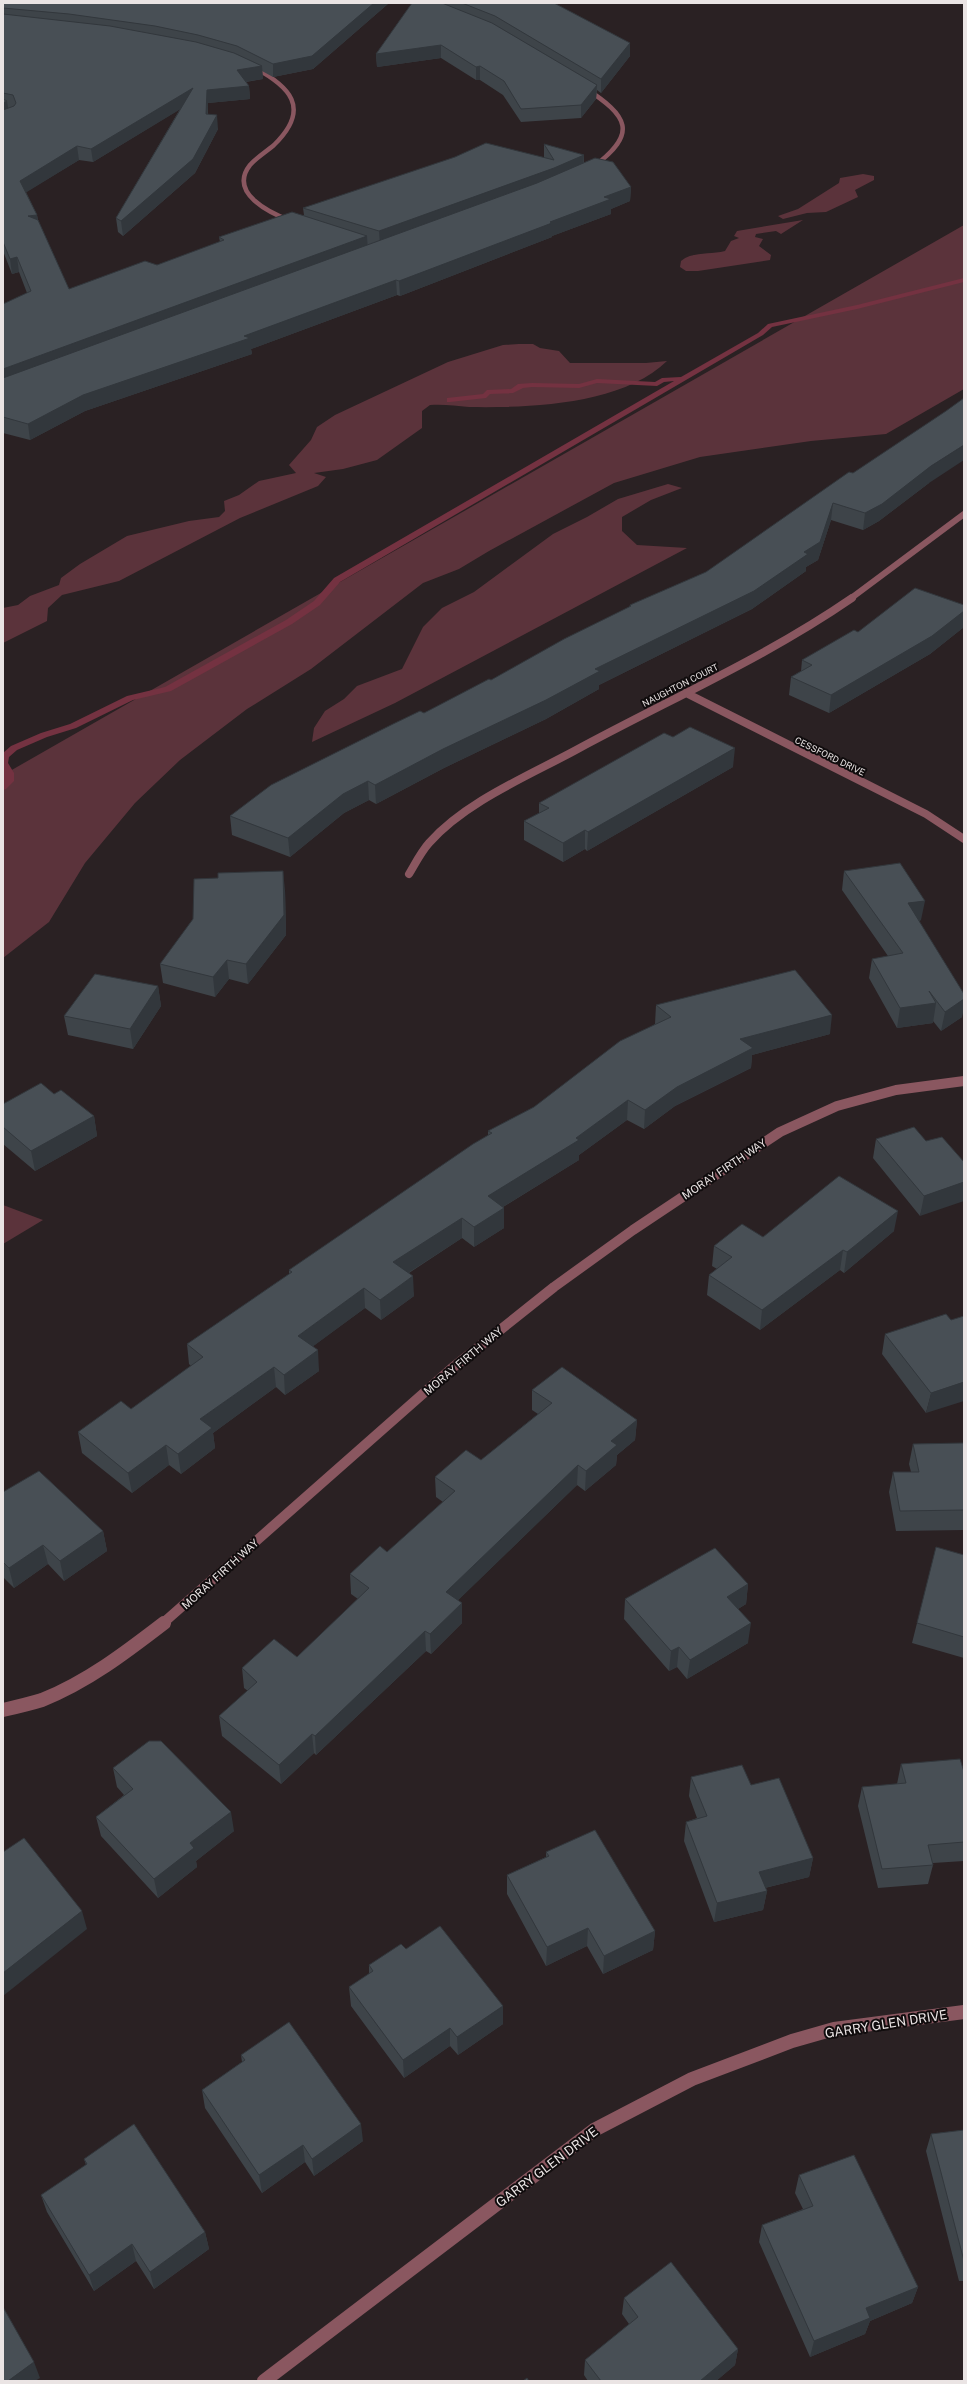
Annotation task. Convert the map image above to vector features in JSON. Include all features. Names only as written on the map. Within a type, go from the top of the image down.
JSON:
[{"type":"street","points":[[246,64],[280,82],[290,92],[295,102],[296,111],[293,122],[285,134],[247,168],[243,180],[245,190],[250,198],[264,209],[296,223]]},
{"type":"street","points":[[578,83],[604,99],[615,109],[622,119],[624,130],[622,141],[616,149],[587,171]]},
{"type":"street","name":"NAUGHTON COURT","points":[[409,874],[428,844],[449,824],[481,802],[792,638],[851,599],[964,514]]},
{"type":"street","name":"CESSFORD DRIVE","points":[[686,693],[926,814],[964,839]]},
{"type":"street","name":"MORAY FIRTH WAY","points":[[3,1710],[42,1700],[80,1682],[115,1661],[168,1620],[475,1350],[554,1287],[627,1234],[780,1132],[837,1106],[896,1090],[964,1081]]},
{"type":"street","name":"GARRY GLEN DRIVE","points":[[264,2381],[594,2130],[692,2079],[792,2042],[834,2030],[964,2012]]},
{"type":"shaded area","points":[[863,174],[874,176],[874,180],[855,190],[858,197],[826,212],[807,213],[783,219],[778,216],[798,209],[839,183],[840,178]]},
{"type":"shaded area","points":[[803,220],[781,234],[776,231],[756,234],[755,237],[763,239],[759,246],[771,255],[770,260],[698,271],[686,271],[680,267],[681,261],[696,254],[725,251],[731,241],[739,238],[734,236],[737,231]]},
{"type":"shaded area","points":[[964,225],[964,389],[886,434],[811,441],[700,457],[614,483],[459,569],[423,583],[311,669],[247,709],[180,760],[135,803],[85,863],[49,922],[3,958],[3,775]]},
{"type":"shaded area","points":[[533,344],[540,348],[559,351],[570,363],[646,363],[667,361],[648,376],[626,387],[574,401],[493,407],[430,405],[422,411],[422,428],[377,460],[343,469],[314,473],[326,477],[318,486],[240,518],[119,581],[62,595],[48,608],[47,621],[3,643],[3,608],[18,605],[30,596],[59,585],[61,578],[80,564],[127,536],[189,521],[219,517],[225,511],[224,501],[239,495],[259,481],[296,473],[289,465],[311,440],[317,427],[335,415],[448,362],[503,345]]},
{"type":"shaded area","points":[[668,484],[682,488],[651,500],[622,517],[622,531],[637,545],[687,548],[395,703],[312,742],[314,728],[325,711],[344,699],[357,686],[402,669],[423,627],[442,608],[474,592],[553,534],[618,499]]},
{"type":"shaded area","points":[[3,1205],[43,1220],[3,1244]]},
{"type":"building","points":[[3,3],[374,3],[312,56],[273,64],[237,46],[198,35],[155,26],[69,14],[3,8]]},
{"type":"building","points":[[412,3],[442,3],[492,23],[597,85],[581,105],[521,109],[504,81],[480,66],[476,67],[441,45],[376,54]]},
{"type":"building","points":[[462,3],[554,3],[630,43],[601,79],[495,16]]},
{"type":"building","points":[[3,14],[110,26],[196,42],[234,53],[262,66],[237,70],[249,86],[207,90],[206,114],[217,115],[193,159],[121,221],[116,218],[193,88],[91,149],[77,146],[20,181],[37,215],[28,216],[38,220],[69,289],[145,261],[157,265],[224,240],[219,237],[292,212],[367,236],[3,369],[3,304],[31,291],[17,257],[10,259],[3,242],[3,110],[14,106],[16,103],[13,95],[3,93]]},
{"type":"building","points":[[486,143],[554,160],[544,144],[584,155],[554,168],[379,231],[303,208],[455,157]]},
{"type":"building","points":[[595,158],[613,162],[631,187],[604,197],[611,199],[550,222],[552,223],[399,281],[396,280],[244,336],[250,338],[83,395],[28,424],[3,417],[3,378],[537,183]]},
{"type":"building","points":[[964,398],[964,445],[931,466],[882,504],[865,513],[833,503],[820,542],[804,552],[808,554],[754,591],[595,669],[600,671],[546,700],[443,749],[375,785],[368,781],[343,794],[288,838],[230,816],[271,785],[420,711],[424,713],[489,679],[491,680],[564,639],[631,606],[630,605],[706,572],[849,472],[853,473]]},
{"type":"building","points":[[915,588],[964,605],[964,611],[932,636],[831,695],[791,677],[812,665],[802,660],[854,630],[858,632]]},
{"type":"building","points":[[690,727],[735,748],[588,832],[585,830],[563,843],[524,821],[549,808],[539,803],[664,733],[673,737]]},
{"type":"building","points":[[900,863],[925,901],[908,903],[964,994],[964,999],[945,1012],[929,991],[936,1003],[900,1008],[872,959],[903,953],[844,871]]},
{"type":"building","points":[[283,871],[284,915],[246,964],[227,960],[213,977],[160,964],[193,919],[194,879],[218,878],[218,873]]},
{"type":"building","points":[[795,970],[832,1015],[740,1039],[753,1048],[677,1087],[645,1110],[628,1100],[576,1138],[579,1140],[488,1196],[504,1208],[474,1227],[462,1218],[393,1262],[413,1276],[380,1300],[364,1288],[298,1336],[318,1350],[284,1375],[274,1367],[200,1419],[212,1428],[178,1454],[166,1445],[128,1473],[78,1432],[121,1401],[131,1409],[203,1357],[187,1344],[292,1272],[289,1270],[473,1144],[492,1133],[488,1131],[534,1107],[620,1041],[671,1017],[656,1005]]},
{"type":"building","points":[[95,974],[158,986],[130,1029],[64,1016]]},
{"type":"building","points":[[41,1083],[54,1094],[61,1090],[94,1116],[31,1151],[3,1127],[3,1104]]},
{"type":"building","points":[[914,1127],[926,1141],[942,1137],[964,1162],[964,1182],[924,1196],[876,1139]]},
{"type":"building","points":[[839,1176],[898,1211],[847,1252],[843,1250],[762,1310],[709,1275],[732,1257],[714,1246],[742,1224],[763,1237]]},
{"type":"building","points":[[946,1314],[951,1320],[964,1316],[964,1382],[931,1393],[885,1334]]},
{"type":"building","points":[[562,1367],[637,1420],[611,1441],[617,1445],[586,1471],[578,1465],[446,1592],[462,1603],[430,1634],[425,1631],[315,1736],[312,1734],[279,1765],[219,1716],[257,1682],[242,1668],[274,1639],[297,1657],[369,1588],[350,1574],[380,1546],[387,1552],[455,1491],[435,1477],[466,1450],[481,1460],[552,1403],[532,1390]]},
{"type":"building","points":[[964,1443],[964,1510],[900,1511],[893,1472],[919,1472],[913,1444]]},
{"type":"building","points":[[39,1471],[103,1531],[60,1561],[43,1545],[9,1568],[3,1562],[3,1492]]},
{"type":"building","points":[[936,1547],[964,1555],[964,1637],[917,1623]]},
{"type":"building","points":[[715,1548],[748,1584],[727,1597],[751,1623],[690,1660],[679,1647],[671,1651],[625,1599]]},
{"type":"building","points":[[149,1741],[161,1741],[231,1812],[190,1843],[194,1848],[154,1879],[96,1817],[133,1789],[113,1768]]},
{"type":"building","points":[[960,1759],[964,1772],[964,1842],[928,1845],[933,1865],[882,1869],[862,1787],[906,1783],[901,1764]]},
{"type":"building","points":[[742,1765],[751,1785],[779,1778],[813,1858],[759,1872],[767,1891],[717,1903],[686,1822],[707,1816],[691,1777]]},
{"type":"building","points":[[595,1830],[655,1931],[604,1956],[588,1928],[547,1947],[507,1875],[549,1856],[546,1852]]},
{"type":"building","points":[[24,1838],[82,1911],[3,1973],[3,1852]]},
{"type":"building","points":[[440,1926],[503,2006],[457,2037],[450,2028],[403,2060],[349,1987],[373,1971],[369,1965],[401,1944],[406,1949]]},
{"type":"building","points":[[289,2022],[361,2124],[312,2159],[303,2145],[259,2175],[202,2090],[245,2060],[241,2055]]},
{"type":"building","points":[[134,2124],[205,2232],[150,2272],[132,2244],[89,2275],[41,2195],[87,2164],[84,2159]]},
{"type":"building","points":[[964,2130],[964,2261],[931,2134]]},
{"type":"building","points":[[854,2155],[918,2287],[866,2308],[870,2318],[814,2341],[762,2225],[813,2206],[799,2175]]},
{"type":"building","points":[[671,2262],[738,2349],[700,2381],[601,2381],[585,2360],[638,2317],[624,2298]]},
{"type":"building","points":[[3,2307],[34,2362],[8,2381],[3,2381]]},
{"type":"waterway","points":[[3,787],[9,781],[9,773],[3,763],[5,756],[14,748],[44,735],[73,726],[130,698],[168,689],[289,622],[317,603],[337,580],[761,334],[763,330],[770,325],[857,307],[964,280]]},
{"type":"waterway","points":[[450,400],[486,396],[487,392],[513,391],[521,386],[579,386],[597,381],[657,384],[662,380],[679,379]]}]
